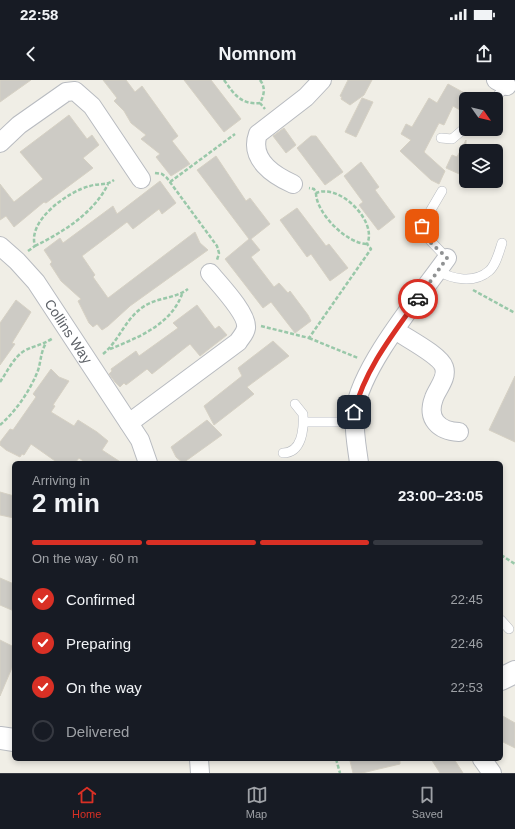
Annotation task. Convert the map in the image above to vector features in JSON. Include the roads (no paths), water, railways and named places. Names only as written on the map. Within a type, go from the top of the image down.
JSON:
[{"type":"street","points":[[293,184],[277,177],[266,167],[256,152],[258,134],[306,97],[322,80]]},
{"type":"street","points":[[0,143],[19,125],[66,92],[75,92],[92,106],[146,176]]},
{"type":"street","name":"Collins Way","points":[[0,246],[17,261],[45,295],[140,440],[147,461]]},
{"type":"street","points":[[359,461],[354,412],[361,390],[374,364],[395,330],[445,269]]},
{"type":"street","points":[[129,423],[238,342],[244,334],[246,322],[242,313],[210,273]]},
{"type":"street","points":[[395,330],[439,360],[444,367],[444,378],[433,400],[432,409],[434,422],[446,430],[460,432]]},
{"type":"street","points":[[503,679],[515,672]]},
{"type":"street","points":[[0,738],[12,740]]},
{"type":"street","points":[[199,761],[200,773]]},
{"type":"street","points":[[483,761],[492,773]]},
{"type":"lane","points":[[498,92],[504,82]]},
{"type":"lane","points":[[441,138],[452,139],[459,133]]},
{"type":"lane","points":[[442,191],[425,220],[422,232],[445,269],[471,278],[479,277],[489,271],[495,263],[502,243]]},
{"type":"lane","points":[[283,453],[290,453],[296,449],[301,437],[304,422],[303,414],[295,404]]},
{"type":"lane","points":[[304,422],[355,422]]},
{"type":"lane","points":[[503,622],[509,629]]}]
